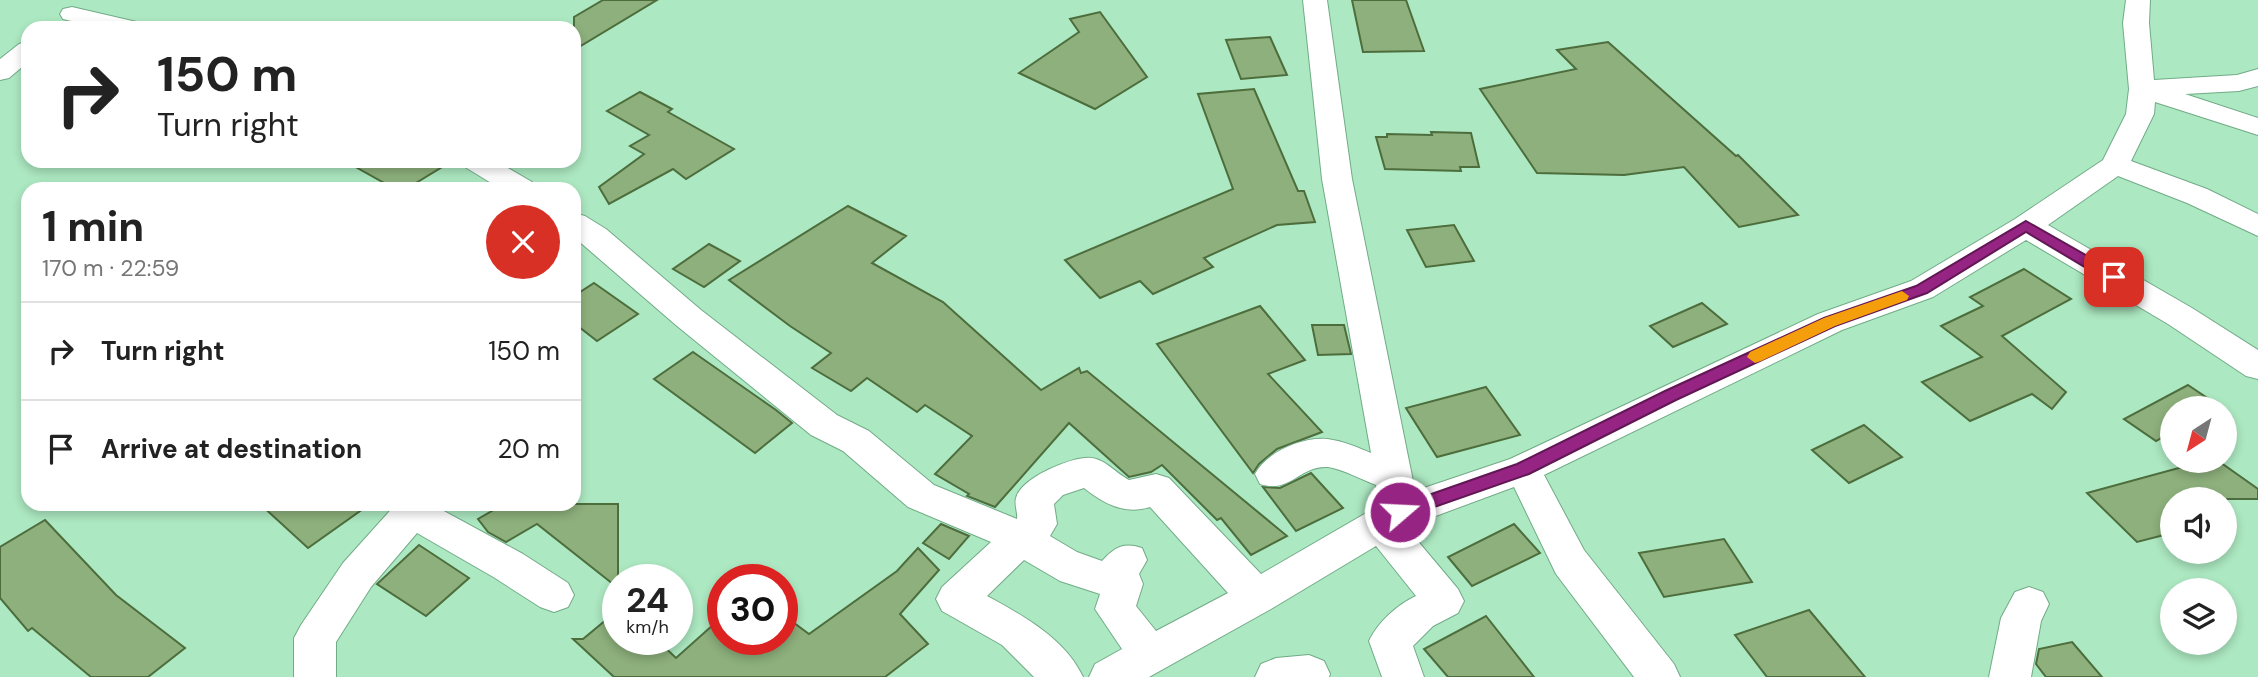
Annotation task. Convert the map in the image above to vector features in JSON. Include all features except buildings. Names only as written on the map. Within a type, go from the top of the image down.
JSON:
[{"type":"street","points":[[1315,0],[1336,179],[1394,476],[1391,518],[1444,601],[1419,614],[1390,641],[1403,677]]},
{"type":"street","points":[[581,227],[595,236],[689,318],[824,425],[856,441],[921,496],[1022,538],[1061,565],[1090,576],[1109,579],[1123,565],[1123,584],[1115,609],[1142,668],[1391,518],[1523,469],[1830,322],[1922,289],[2026,226],[2115,165],[2140,114],[2142,89],[2136,23],[2138,0]]},
{"type":"street","points":[[72,14],[102,21]]},
{"type":"street","points":[[0,72],[21,55]]},
{"type":"street","points":[[2142,89],[2239,83],[2258,77]]},
{"type":"street","points":[[2142,89],[2258,127]]},
{"type":"street","points":[[2115,165],[2197,196],[2258,226]]},
{"type":"street","points":[[487,168],[510,182]]},
{"type":"street","points":[[2026,226],[2180,316],[2258,368]]},
{"type":"street","points":[[1273,474],[1303,456],[1331,453],[1394,476]]},
{"type":"street","points":[[1523,469],[1570,562],[1659,677]]},
{"type":"street","points":[[1062,677],[1016,632],[956,599],[1038,524],[1034,499],[1050,484],[1090,472],[1121,495],[1138,498],[1156,489],[1257,597]]},
{"type":"street","points":[[315,677],[315,638],[357,575],[412,512],[554,595]]},
{"type":"street","points":[[2010,677],[2021,618],[2029,604]]},
{"type":"slow traffic","points":[[1755,357],[1830,322],[1902,296]]},
{"type":"route","points":[[1400,512],[1523,469],[1830,322],[1922,289],[2026,226],[2114,277]]}]
